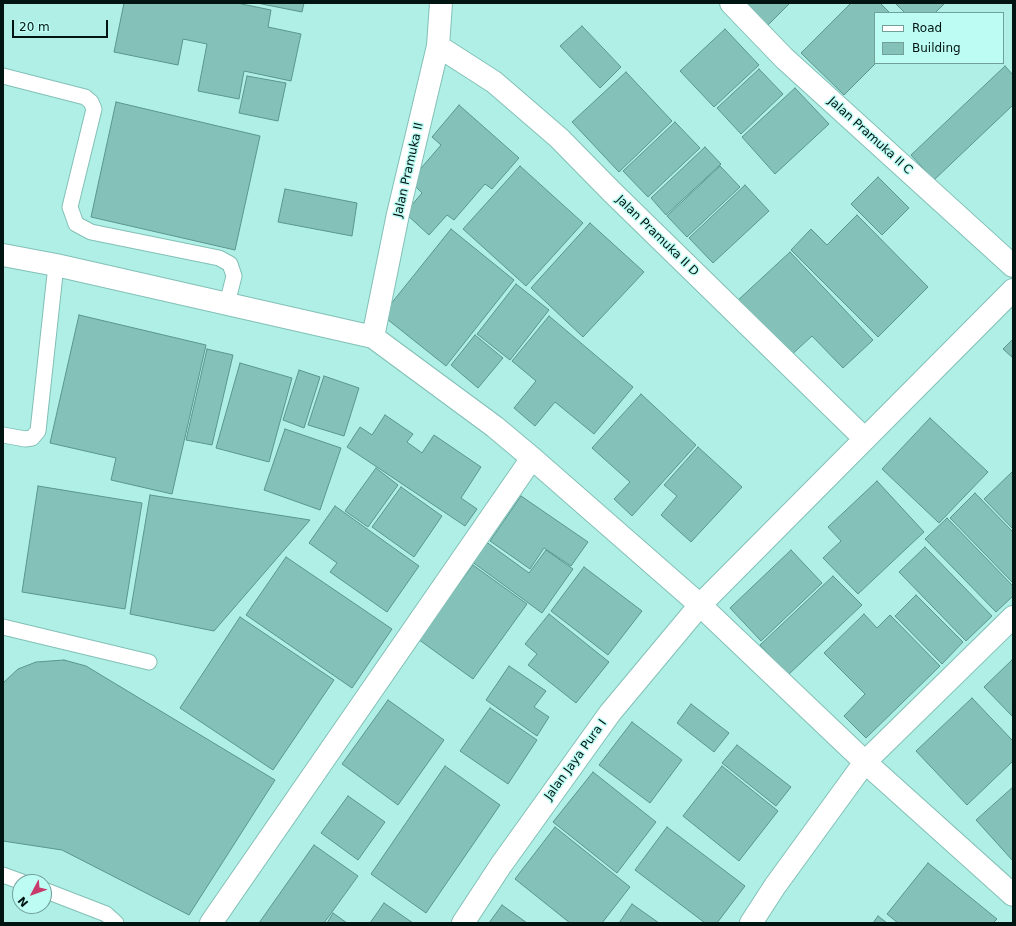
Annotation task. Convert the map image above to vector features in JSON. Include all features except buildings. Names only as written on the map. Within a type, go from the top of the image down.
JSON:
[{"type":"street","name":"Jalan Pramuka II","points":[[373,337],[398,214],[438,46],[441,3]]},
{"type":"street","name":"Jalan Pramuka II C","points":[[731,3],[784,58],[1013,266]]},
{"type":"street","name":"Jalan Pramuka II D","points":[[438,46],[494,82],[559,138],[612,192],[865,439]]},
{"type":"street","points":[[3,255],[56,265],[373,337],[495,427],[532,458],[700,605],[865,762],[1013,895]]},
{"type":"street","name":"Jalan Jaya Pura I","points":[[463,923],[501,865],[610,713],[700,605],[1013,290]]},
{"type":"street","points":[[211,923],[532,458]]},
{"type":"street","points":[[751,923],[865,762],[1013,617]]},
{"type":"lane","points":[[3,76],[85,97],[91,102],[94,109],[70,207],[76,224],[91,232],[219,258],[230,264],[234,276],[227,304]]},
{"type":"lane","points":[[3,435],[25,439],[32,438],[38,431],[56,265]]},
{"type":"lane","points":[[3,627],[149,662]]},
{"type":"lane","points":[[52,893],[106,914],[116,923]]}]
